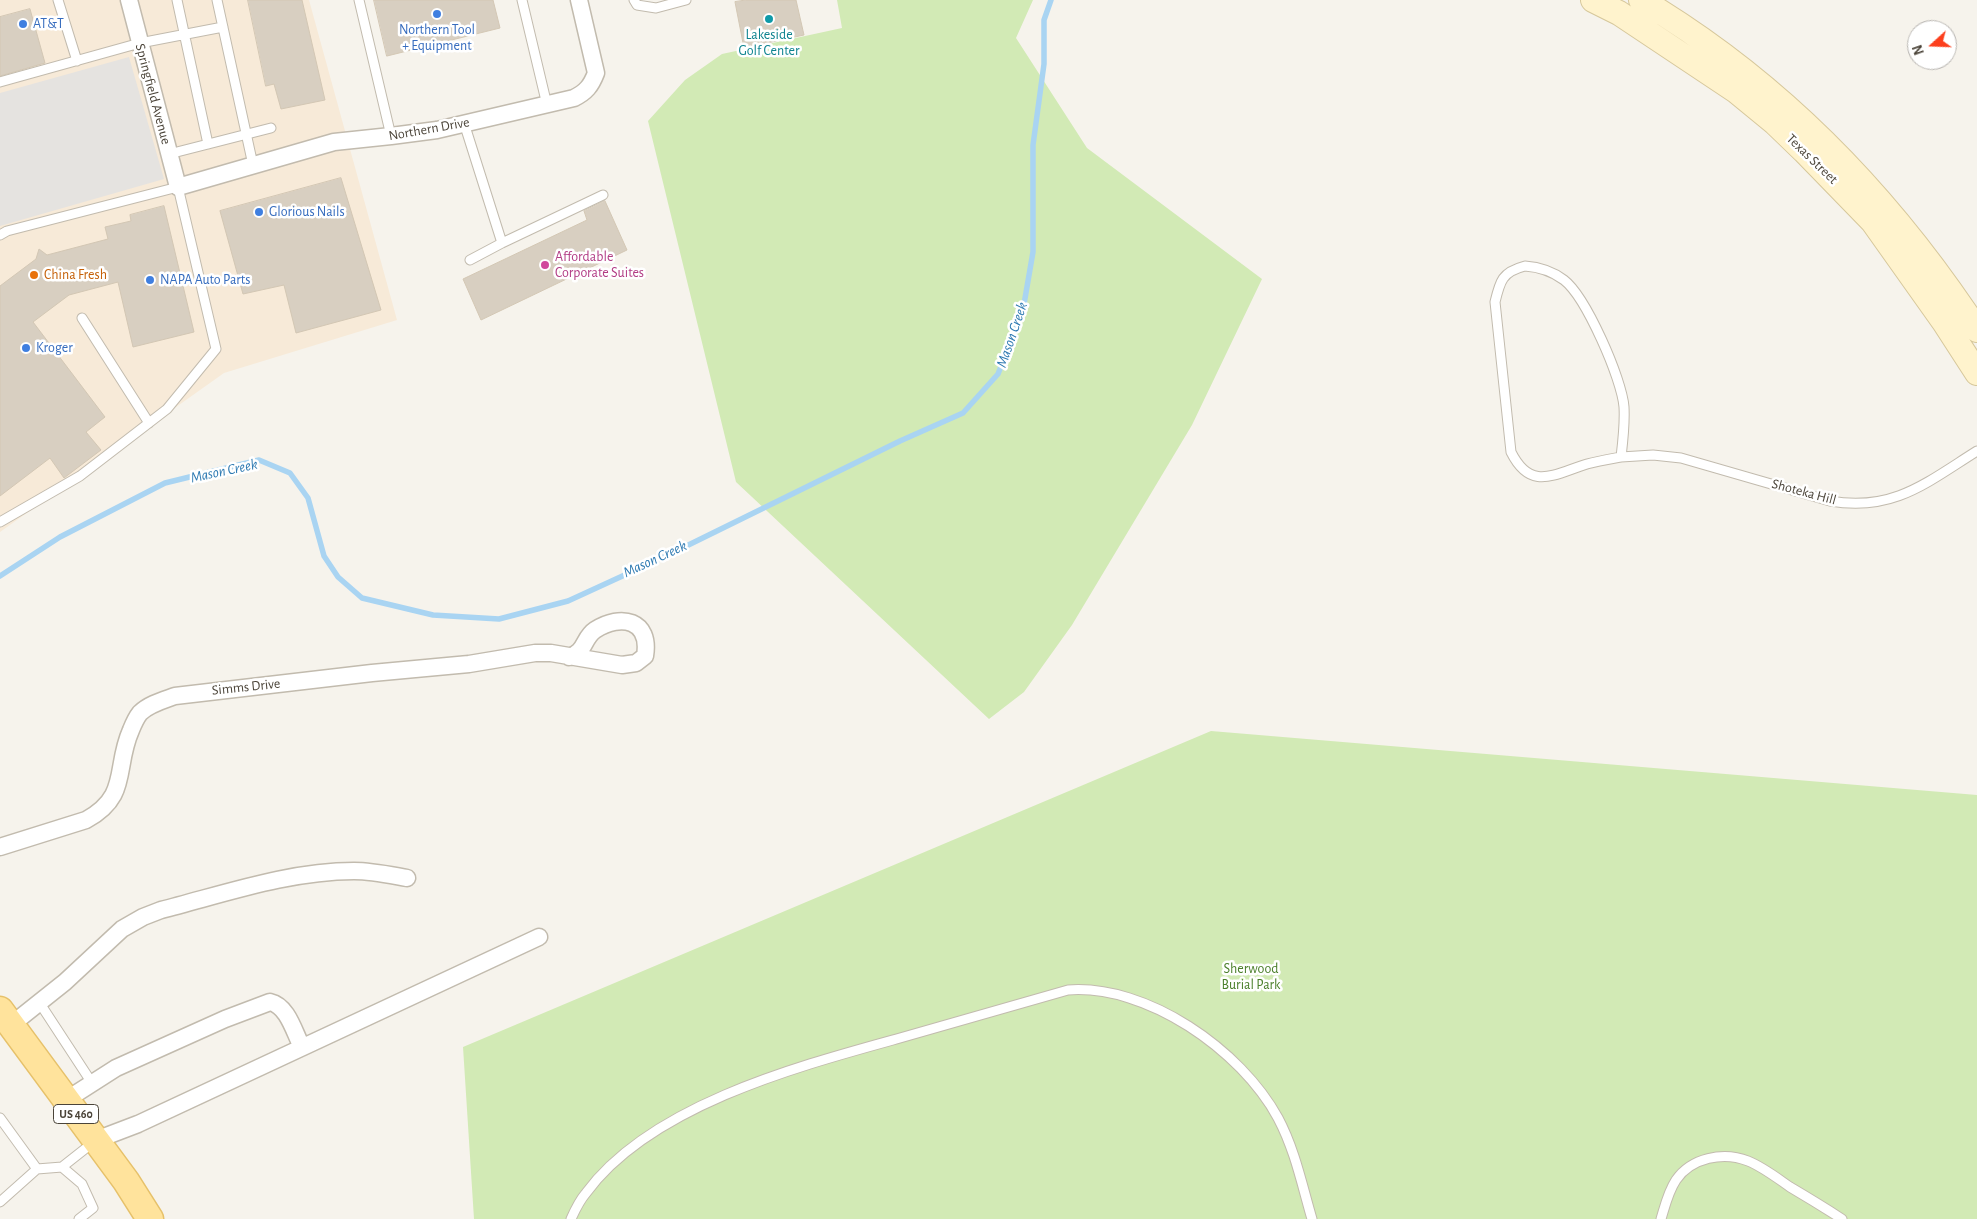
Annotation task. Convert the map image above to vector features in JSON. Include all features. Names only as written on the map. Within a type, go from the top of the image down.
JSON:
[{"type":"main road","name":"Texas Street","points":[[1593,0],[1619,13],[1736,91],[1775,123],[1811,157],[1873,222],[1944,322],[1977,373]]},
{"type":"main road","name":"Texas Street","points":[[1641,0],[1671,17],[1717,48],[1802,119],[1841,157],[1911,238],[1977,330]]},
{"type":"main road","name":"US 460","points":[[5,1017],[96,1140],[150,1219]]},
{"type":"street","name":"Springfield Avenue","points":[[130,0],[178,188]]},
{"type":"street","name":"Northern Drive","points":[[178,188],[334,142],[437,130],[574,98],[585,93],[592,84],[596,73],[579,0]]},
{"type":"street","name":"Simms Drive","points":[[0,846],[86,820],[97,814],[114,795],[120,779],[126,742],[141,713],[157,702],[175,696],[362,674],[469,664],[536,652],[569,657]]},
{"type":"street","points":[[5,1017],[39,1002],[65,982],[122,929],[143,917],[161,910],[276,881],[316,874],[354,871],[384,873],[407,878]]},
{"type":"street","points":[[96,1140],[138,1124],[539,937]]},
{"type":"street","points":[[66,1100],[116,1068],[225,1019],[270,1002],[278,1003],[283,1009],[302,1047]]},
{"type":"lane","points":[[58,0],[76,61]]},
{"type":"lane","points":[[177,0],[208,144]]},
{"type":"lane","points":[[217,0],[253,165]]},
{"type":"lane","points":[[359,0],[391,136]]},
{"type":"lane","points":[[522,0],[547,104]]},
{"type":"lane","points":[[634,0],[637,5],[656,8],[686,0]]},
{"type":"lane","points":[[0,82],[140,43],[223,27]]},
{"type":"lane","points":[[464,124],[502,244]]},
{"type":"lane","points":[[169,154],[271,128]]},
{"type":"lane","points":[[0,235],[7,231],[178,188],[216,349],[168,409],[80,476],[0,522]]},
{"type":"lane","points":[[470,260],[603,195]]},
{"type":"lane","name":"Shoteka Hill","points":[[1621,457],[1624,432],[1624,405],[1616,373],[1607,349],[1578,298],[1565,281],[1551,272],[1536,267],[1524,266],[1513,269],[1505,275],[1499,286],[1495,302],[1511,452],[1518,466],[1527,473],[1537,477],[1547,477],[1588,464],[1621,457],[1653,455],[1681,458],[1830,501],[1850,504],[1871,504],[1894,498],[1916,488],[1977,451]]},
{"type":"lane","points":[[82,318],[149,423]]},
{"type":"lane","points":[[571,1219],[585,1193],[609,1167],[635,1145],[663,1126],[719,1098],[768,1079],[861,1049],[1068,990],[1088,989],[1107,992],[1147,1004],[1178,1019],[1206,1038],[1232,1060],[1261,1092],[1278,1118],[1290,1144],[1312,1219]]},
{"type":"lane","points":[[39,1002],[92,1082]]},
{"type":"lane","points":[[0,1118],[37,1169]]},
{"type":"lane","points":[[0,1202],[37,1169],[62,1166],[96,1140]]},
{"type":"lane","points":[[1661,1219],[1669,1192],[1677,1178],[1689,1167],[1715,1156],[1731,1156],[1752,1163],[1842,1219]]},
{"type":"lane","points":[[62,1166],[82,1184],[93,1208],[79,1219]]},
{"type":"shaded area","points":[[0,0],[309,0],[397,320],[224,373],[0,532]]},
{"type":"shaded area","points":[[129,57],[164,179],[0,226],[0,93]]},
{"type":"green space","points":[[837,0],[1033,0],[1016,38],[1087,148],[1262,279],[1192,425],[1072,625],[1024,692],[989,719],[736,482],[648,121],[685,80],[722,54],[842,28]]},
{"type":"green space","name":"Sherwood Burial Park","points":[[1211,731],[1977,795],[1977,1219],[474,1219],[463,1047]]},
{"type":"building","points":[[248,0],[302,0],[325,100],[281,109],[274,84],[266,86]]},
{"type":"building","name":"Northern Tool + Equipment","points":[[374,0],[493,0],[500,28],[387,56]]},
{"type":"building","name":"Lakeside Golf Center","points":[[746,0],[796,0],[804,35],[744,48],[735,2]]},
{"type":"building","points":[[30,9],[45,63],[0,76],[0,17]]},
{"type":"building","points":[[341,178],[381,310],[296,333],[284,285],[243,294],[220,211]]},
{"type":"building","name":"Affordable Corporate Suites","points":[[605,201],[627,250],[481,320],[463,279],[587,220],[584,211]]},
{"type":"building","points":[[164,206],[194,332],[133,347],[118,282],[69,295],[33,322],[105,417],[86,432],[101,450],[64,478],[50,458],[0,496],[0,286],[36,259],[39,249],[47,255],[108,239],[105,227],[131,221],[130,215]]},
{"type":"waterway","name":"Mason Creek","points":[[0,576],[60,537],[165,483],[259,460],[290,473],[308,498],[324,556],[338,577],[362,598],[433,615],[499,619],[568,601],[666,556],[900,441],[963,413],[998,374],[1023,310],[1033,252],[1033,145],[1044,64],[1044,20],[1051,0]]},
{"type":"place","name":"Northern Tool + Equipment","points":[[437,14]]},
{"type":"place","name":"Lakeside Golf Center","points":[[769,19]]},
{"type":"place","name":"AT&T","points":[[23,24]]},
{"type":"place","name":"Glorious Nails","points":[[259,212]]},
{"type":"place","name":"Affordable Corporate Suites","points":[[545,265]]},
{"type":"place","name":"China Fresh","points":[[34,275]]},
{"type":"place","name":"NAPA Auto Parts","points":[[150,280]]},
{"type":"place","name":"Kroger","points":[[26,348]]}]
